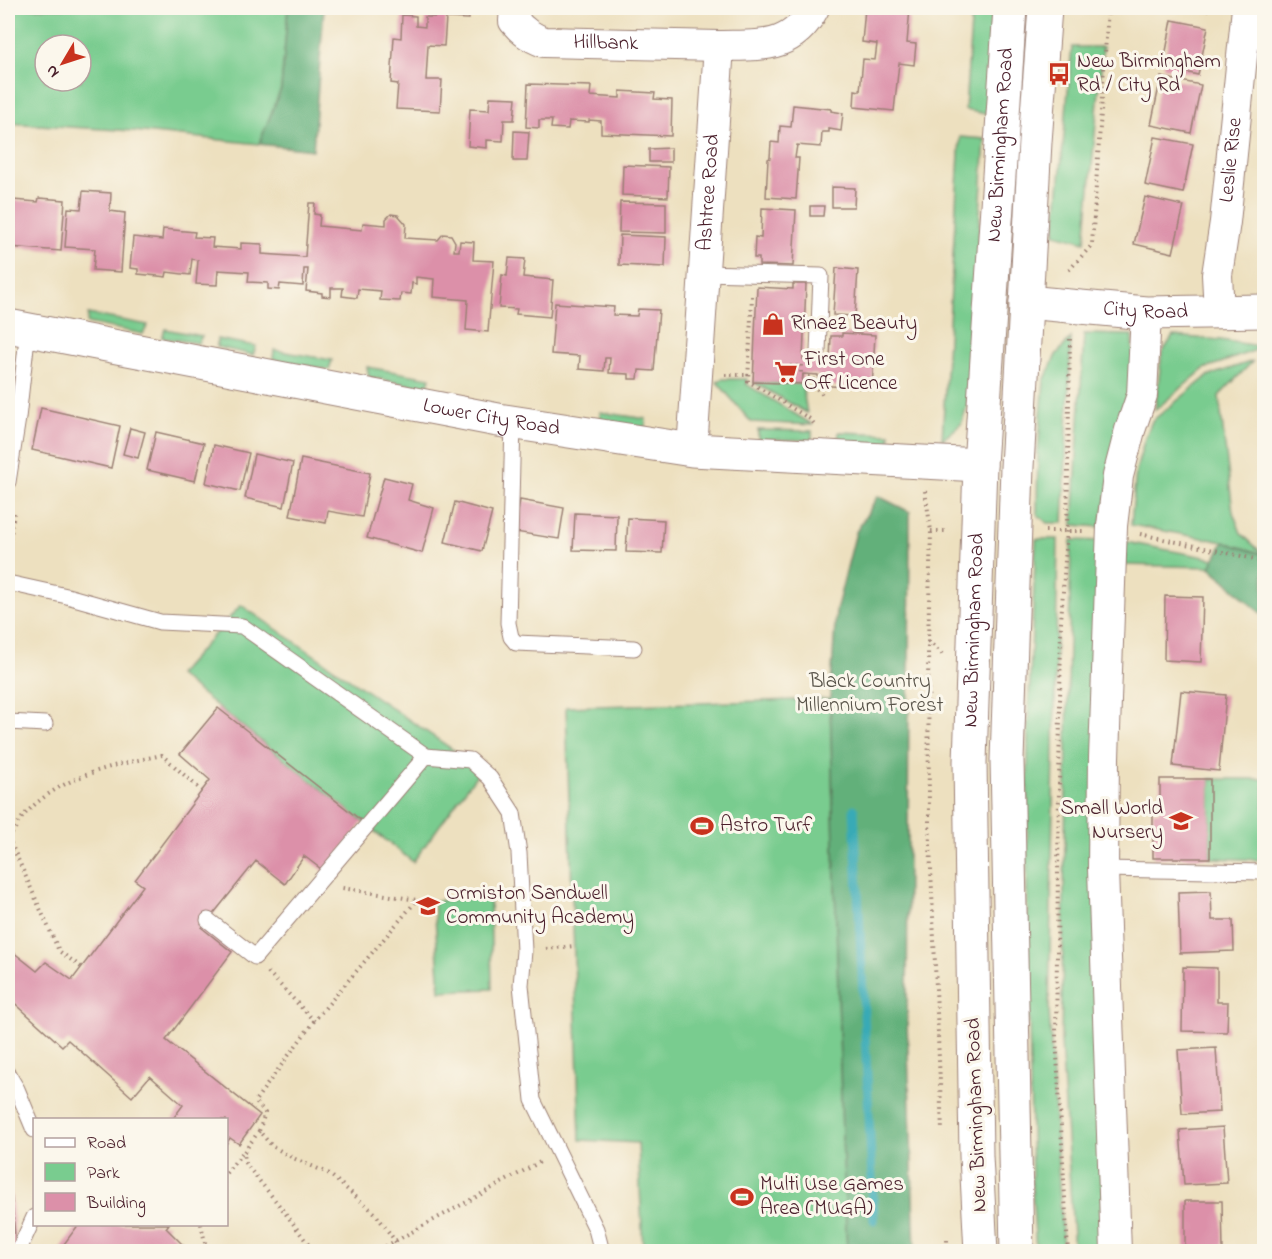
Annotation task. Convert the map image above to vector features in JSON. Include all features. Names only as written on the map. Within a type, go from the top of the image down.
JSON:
[{"type":"main road","name":"New Birmingham Road","points":[[981,1251],[976,1144],[970,762],[980,465],[989,299],[1010,8]]},
{"type":"main road","name":"New Birmingham Road","points":[[1017,1251],[1007,760],[1017,467],[1035,142],[1045,8]]},
{"type":"main road","name":"City Road","points":[[989,299],[1146,313],[1264,311]]},
{"type":"main road","name":"Lower City Road","points":[[18,328],[513,422],[692,450],[1017,467]]},
{"type":"street","name":"Hillbank","points":[[515,8],[514,21],[522,31],[544,42],[719,46]]},
{"type":"street","points":[[719,46],[770,45],[796,33],[807,22],[814,8]]},
{"type":"street","name":"Leslie Rise","points":[[1219,312],[1217,275],[1225,222],[1247,8]]},
{"type":"street","name":"Ashtree Road","points":[[692,450],[719,46]]},
{"type":"street","points":[[1116,1251],[1104,869],[1104,758],[1112,526],[1118,476],[1142,395],[1146,313]]},
{"type":"lane","points":[[703,273],[821,276],[818,352]]},
{"type":"lane","points":[[8,482],[18,418],[18,328]]},
{"type":"lane","points":[[513,422],[508,623],[510,637],[516,643],[634,648]]},
{"type":"lane","points":[[8,583],[67,596],[160,622],[242,626],[426,756],[470,760],[490,778],[513,813],[519,853],[524,951],[521,985],[533,1100],[596,1229],[602,1251]]},
{"type":"lane","points":[[8,722],[45,724]]},
{"type":"lane","points":[[208,920],[255,957],[368,827],[426,756]]},
{"type":"lane","points":[[1104,869],[1264,872]]},
{"type":"lane","points":[[8,1074],[17,1089],[33,1128]]},
{"type":"lane","points":[[18,1251],[33,1219]]},
{"type":"path","points":[[1069,270],[1092,245],[1108,8]]},
{"type":"path","points":[[753,275],[748,381],[810,419],[819,429]]},
{"type":"path","points":[[1068,1251],[1056,1037],[1061,622],[1067,530],[1070,331]]},
{"type":"path","points":[[790,366],[801,366]]},
{"type":"path","points":[[717,377],[748,375]]},
{"type":"path","points":[[801,376],[812,376],[814,387],[822,394]]},
{"type":"path","points":[[924,486],[931,531],[928,641],[929,821],[942,1132]]},
{"type":"path","points":[[8,556],[14,513]]},
{"type":"path","points":[[1044,531],[1067,530]]},
{"type":"path","points":[[1137,533],[1255,559],[1264,565]]},
{"type":"path","points":[[9,839],[26,812],[58,786],[92,772],[133,761],[162,755],[202,791]]},
{"type":"path","points":[[8,830],[9,839],[59,951],[81,967]]},
{"type":"path","points":[[228,1171],[259,1131],[265,1113],[255,1101],[314,1021],[417,900],[331,886]]},
{"type":"path","points":[[524,951],[574,946]]},
{"type":"path","points":[[255,957],[314,1021]]},
{"type":"path","points":[[259,1131],[272,1146],[328,1173],[375,1213],[404,1251]]},
{"type":"path","points":[[244,1152],[244,1164],[314,1251]]},
{"type":"path","points":[[375,1251],[546,1159]]},
{"type":"path","points":[[201,1226],[207,1251]]},
{"type":"path","points":[[946,1240],[947,1251]]},
{"type":"green space","points":[[8,8],[288,8],[281,89],[259,144],[133,131],[8,123]]},
{"type":"green space","points":[[288,8],[324,8],[313,150],[259,144],[281,89]]},
{"type":"green space","points":[[972,8],[993,8],[986,114],[965,110]]},
{"type":"green space","points":[[1072,47],[1103,47],[1085,242],[1055,234]]},
{"type":"green space","points":[[960,137],[985,139],[967,406],[961,424],[942,440]]},
{"type":"green space","points":[[88,314],[148,325],[143,334],[87,323]]},
{"type":"green space","points":[[165,329],[202,336],[198,343],[162,338]]},
{"type":"green space","points":[[1084,334],[1132,335],[1134,373],[1100,527],[1073,525]]},
{"type":"green space","points":[[1173,336],[1264,347],[1204,369],[1155,410],[1162,353]]},
{"type":"green space","points":[[1071,338],[1063,523],[1047,523],[1037,514],[1038,452],[1044,381],[1056,355]]},
{"type":"green space","points":[[217,339],[256,346],[253,355],[217,347]]},
{"type":"green space","points":[[274,350],[332,360],[329,370],[273,359]]},
{"type":"green space","points":[[1253,361],[1219,396],[1233,512],[1241,533],[1263,554],[1224,542],[1131,525],[1136,471],[1152,421],[1208,376]]},
{"type":"green space","points":[[367,367],[430,378],[427,388],[369,377]]},
{"type":"green space","points":[[722,379],[747,379],[746,384],[813,425],[751,422],[717,382]]},
{"type":"green space","points":[[753,382],[802,384],[807,413]]},
{"type":"green space","points":[[600,412],[646,419],[645,429],[601,422]]},
{"type":"green space","points":[[758,430],[812,431],[812,440],[758,439]]},
{"type":"green space","points":[[839,432],[890,434],[890,444],[838,442]]},
{"type":"green space","name":"Black Country Millennium Forest","points":[[878,496],[910,512],[907,1022],[915,1252],[847,1251],[830,699],[836,611],[856,532]]},
{"type":"green space","points":[[1036,539],[1058,539],[1049,1010],[1063,1252],[1036,1251],[1032,1188],[1027,890],[1028,725]]},
{"type":"green space","points":[[1071,540],[1104,541],[1104,1252],[1074,1251],[1061,1041]]},
{"type":"green space","points":[[1126,542],[1215,559],[1210,567],[1124,565]]},
{"type":"green space","points":[[1224,542],[1264,555],[1264,616],[1210,567]]},
{"type":"green space","points":[[241,605],[481,769],[413,862],[178,675]]},
{"type":"green space","name":"Astro Turf","points":[[830,699],[847,1251],[643,1251],[638,1143],[580,1140],[566,707]]},
{"type":"green space","points":[[1210,779],[1264,779],[1264,860],[1210,858]]},
{"type":"green space","points":[[490,897],[492,989],[440,991],[434,901]]},
{"type":"building","points":[[435,8],[469,8],[469,19],[446,18],[444,46],[428,45],[426,80],[442,80],[440,111],[396,109],[398,84],[391,83],[394,37],[401,38],[402,15],[416,16],[416,26],[425,27],[425,17],[435,17]]},
{"type":"building","points":[[865,8],[910,8],[907,43],[916,44],[914,65],[899,63],[894,111],[854,107],[855,90],[860,91],[863,59],[875,60],[877,44],[862,42]]},
{"type":"building","points":[[1207,8],[1207,11],[1185,9]]},
{"type":"building","points":[[1172,20],[1208,27],[1198,75],[1163,67]]},
{"type":"building","points":[[1161,77],[1201,85],[1191,133],[1151,125]]},
{"type":"building","points":[[528,84],[591,86],[590,96],[620,98],[620,91],[655,93],[654,99],[672,100],[671,136],[601,133],[601,121],[589,120],[589,122],[569,121],[568,129],[551,128],[552,120],[539,120],[539,128],[526,127]]},
{"type":"building","points":[[490,97],[516,98],[514,120],[504,120],[503,141],[487,140],[487,148],[468,146],[470,109],[489,110]]},
{"type":"building","points":[[793,105],[831,109],[831,111],[843,113],[841,131],[829,129],[829,132],[822,132],[821,147],[797,145],[795,158],[799,158],[796,199],[766,197],[771,142],[779,143],[780,126],[791,127]]},
{"type":"building","points":[[514,131],[529,132],[527,161],[513,161]]},
{"type":"building","points":[[1155,137],[1193,144],[1183,193],[1145,185]]},
{"type":"building","points":[[671,148],[671,162],[649,162],[649,149]]},
{"type":"building","points":[[623,165],[669,167],[668,197],[622,195]]},
{"type":"building","points":[[832,187],[855,188],[854,207],[832,207]]},
{"type":"building","points":[[83,191],[111,193],[110,211],[125,213],[121,272],[93,270],[95,249],[65,247],[68,208],[81,209]]},
{"type":"building","points":[[1145,197],[1184,206],[1173,253],[1134,244]]},
{"type":"building","points":[[39,198],[65,200],[61,251],[9,247],[13,200],[38,202]]},
{"type":"building","points":[[620,202],[666,203],[666,233],[619,232]]},
{"type":"building","points":[[309,203],[315,203],[314,214],[320,215],[319,226],[362,230],[363,223],[386,225],[386,219],[391,214],[398,215],[406,224],[405,238],[438,240],[443,234],[451,235],[455,242],[454,251],[459,251],[460,241],[474,242],[473,260],[494,261],[488,332],[466,330],[468,300],[433,297],[434,279],[416,277],[416,284],[412,283],[411,294],[401,293],[400,301],[380,300],[381,291],[358,289],[357,298],[342,296],[343,288],[331,288],[331,297],[306,291],[308,269],[304,269],[303,286],[280,284],[279,290],[268,289],[268,283],[248,282],[249,272],[218,270],[217,285],[196,284],[198,260],[192,259],[190,275],[167,272],[166,277],[138,274],[138,269],[130,268],[133,237],[162,240],[163,229],[195,232],[194,237],[213,238],[212,247],[241,249],[241,243],[262,244],[262,254],[305,257]]},
{"type":"building","points":[[810,206],[824,206],[823,216],[810,216]]},
{"type":"building","points":[[762,208],[796,210],[793,266],[759,265],[759,258],[754,258],[755,237],[761,238]]},
{"type":"building","points":[[620,235],[666,237],[665,267],[619,265]]},
{"type":"building","points":[[509,258],[525,259],[523,277],[553,280],[550,317],[516,314],[517,309],[499,308],[502,275],[507,276]]},
{"type":"building","points":[[836,268],[858,270],[855,316],[833,315]]},
{"type":"building","points":[[793,284],[806,284],[803,359],[830,360],[831,336],[842,336],[842,333],[875,335],[872,389],[818,385],[818,375],[803,374],[802,384],[753,382],[757,287],[793,289]]},
{"type":"building","points":[[555,303],[614,307],[613,315],[637,316],[638,309],[659,310],[654,371],[639,370],[638,379],[629,379],[629,374],[609,373],[610,358],[605,358],[604,371],[579,369],[580,356],[551,354]]},
{"type":"building","points":[[41,408],[120,426],[111,468],[32,450]]},
{"type":"building","points":[[130,428],[145,432],[138,458],[123,454]]},
{"type":"building","points":[[156,432],[204,443],[195,481],[147,470]]},
{"type":"building","points":[[214,445],[249,453],[240,491],[206,483]]},
{"type":"building","points":[[254,454],[293,463],[284,507],[245,498]]},
{"type":"building","points":[[301,459],[370,473],[362,517],[328,511],[326,523],[290,516]]},
{"type":"building","points":[[384,477],[412,484],[408,500],[434,508],[422,553],[367,538]]},
{"type":"building","points":[[520,500],[564,508],[559,539],[515,532]]},
{"type":"building","points":[[455,502],[492,512],[482,551],[445,542]]},
{"type":"building","points":[[575,513],[617,515],[616,551],[573,550]]},
{"type":"building","points":[[628,518],[664,520],[662,553],[626,552]]},
{"type":"building","points":[[1165,596],[1203,597],[1201,662],[1164,660]]},
{"type":"building","points":[[1181,691],[1226,695],[1219,771],[1173,766]]},
{"type":"building","points":[[218,708],[363,822],[325,872],[304,856],[285,884],[256,861],[202,928],[232,952],[166,1040],[260,1115],[239,1144],[230,1138],[228,1141],[228,1118],[173,1118],[183,1105],[150,1076],[132,1097],[68,1040],[62,1046],[8,997],[8,948],[37,971],[46,962],[72,980],[143,886],[135,880],[210,780],[180,754]]},
{"type":"building","name":"Small World Nursery","points":[[1160,779],[1210,779],[1210,858],[1153,858],[1153,811],[1160,811]]},
{"type":"building","points":[[1211,891],[1212,920],[1233,920],[1234,951],[1180,953],[1178,892]]},
{"type":"building","points":[[1183,967],[1217,968],[1217,1002],[1228,1002],[1227,1032],[1182,1031]]},
{"type":"building","points":[[1216,1048],[1220,1112],[1182,1114],[1178,1050]]},
{"type":"building","points":[[1223,1127],[1227,1183],[1184,1185],[1180,1130]]},
{"type":"building","points":[[8,1170],[16,1247],[8,1248]]},
{"type":"building","points":[[1185,1201],[1222,1201],[1223,1252],[1185,1252]]},
{"type":"building","points":[[78,1226],[168,1226],[166,1228],[190,1252],[58,1252]]},
{"type":"waterway","points":[[854,809],[874,1220]]},
{"type":"place","name":"New Birmingham Rd / City Rd","points":[[1059,74]]},
{"type":"place","name":"Rinaez Beauty","points":[[773,324]]},
{"type":"place","name":"First One Off Licence","points":[[786,372]]},
{"type":"place","name":"Small World Nursery","points":[[1181,821]]},
{"type":"place","name":"Astro Turf","points":[[702,826]]},
{"type":"place","name":"Ormiston Sandwell Community Academy","points":[[428,906]]},
{"type":"place","name":"Multi Use Games Area (MUGA)","points":[[742,1197]]}]
